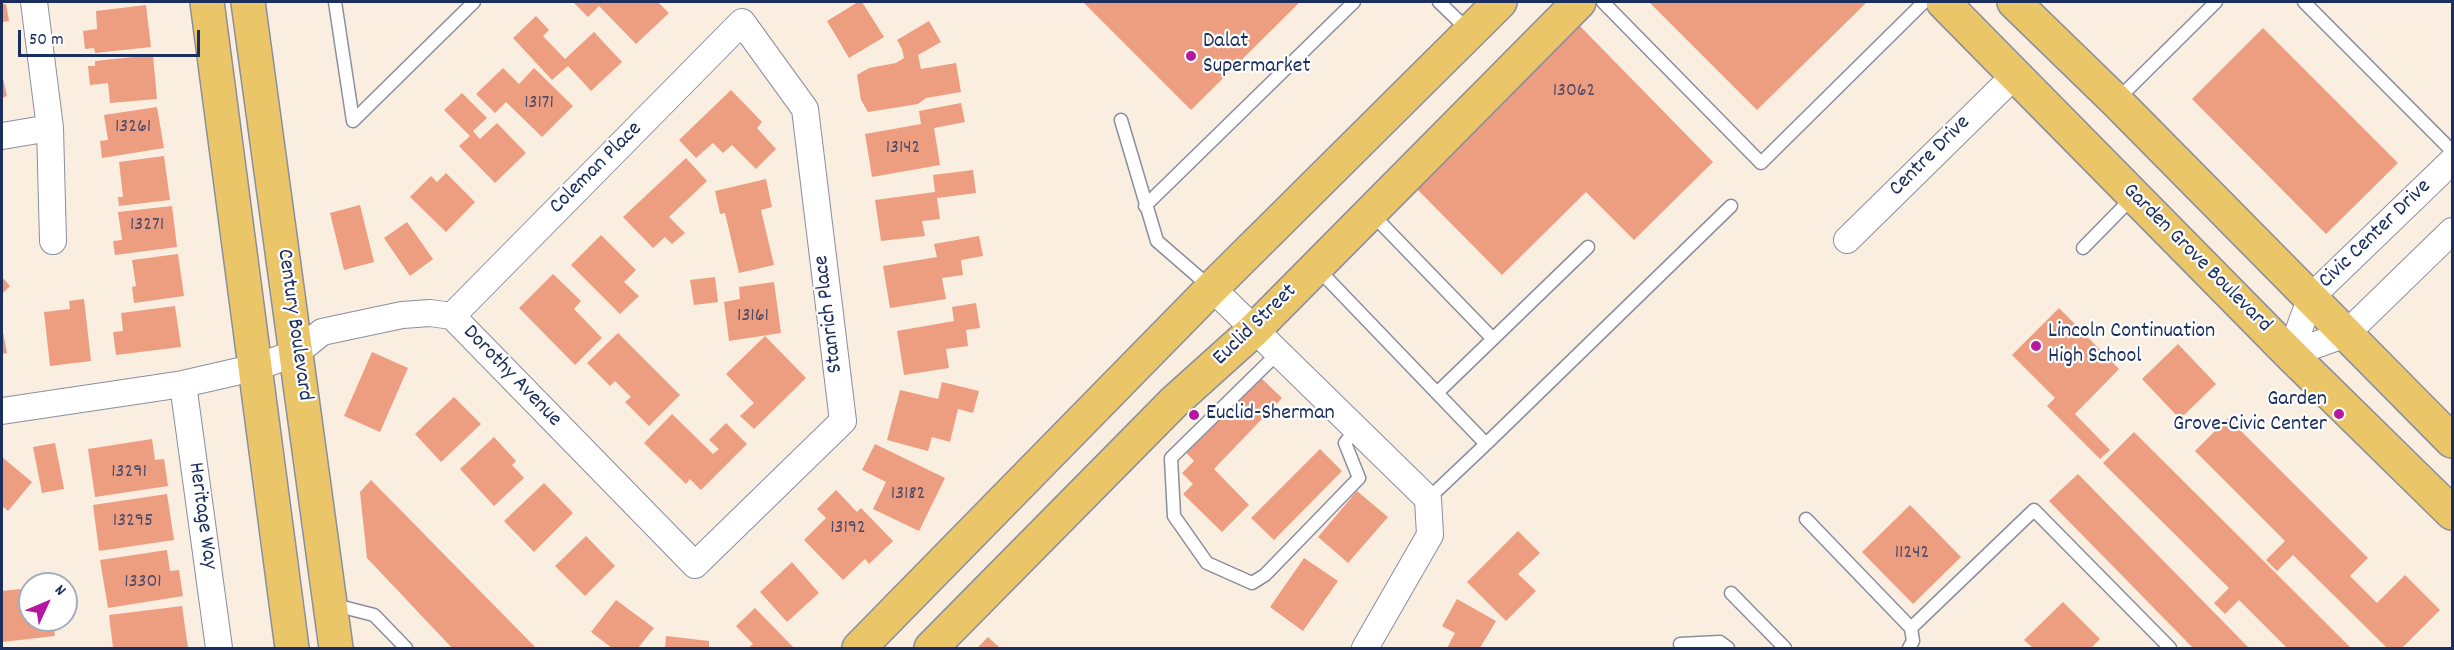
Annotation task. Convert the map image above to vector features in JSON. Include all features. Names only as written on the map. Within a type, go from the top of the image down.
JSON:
[{"type":"main road","name":"Century Boulevard","points":[[207,2],[257,367],[292,648]]},
{"type":"main road","name":"Century Boulevard","points":[[248,2],[336,648]]},
{"type":"main road","points":[[859,648],[1212,288],[1500,2]]},
{"type":"main road","name":"Euclid Street","points":[[931,648],[1174,402],[1254,330],[1580,2]]},
{"type":"main road","name":"Garden Grove Boulevard","points":[[1943,2],[2290,354],[2452,513]]},
{"type":"main road","points":[[2014,2],[2116,100],[2452,441]]},
{"type":"main road","points":[[286,597],[330,604]]},
{"type":"street","points":[[34,2],[50,128],[52,241]]},
{"type":"street","name":"Coleman Place","points":[[452,316],[742,22]]},
{"type":"street","name":"Stanrich Place","points":[[695,565],[843,421],[805,109],[742,22]]},
{"type":"street","name":"Centre Drive","points":[[1847,240],[2014,75]]},
{"type":"street","points":[[2,136],[50,128]]},
{"type":"street","name":"Civic Center Drive","points":[[2290,354],[2311,297],[2452,161]]},
{"type":"street","points":[[2290,354],[2346,334],[2452,231]]},
{"type":"street","points":[[1212,288],[1358,428],[1428,499],[1430,535],[1365,648]]},
{"type":"street","name":"Dorothy Avenue","points":[[2,411],[183,384],[257,367],[296,353],[322,332],[402,315],[430,313],[452,316],[695,565]]},
{"type":"street","name":"Heritage Way","points":[[183,384],[219,648]]},
{"type":"lane","points":[[335,2],[353,121],[474,2]]},
{"type":"lane","points":[[1145,206],[1354,2]]},
{"type":"lane","points":[[1439,2],[1469,32]]},
{"type":"lane","points":[[1603,2],[1761,163],[1924,2]]},
{"type":"lane","points":[[2116,100],[2216,2]]},
{"type":"lane","points":[[2304,2],[2452,152]]},
{"type":"lane","points":[[1121,120],[1157,241],[1212,288]]},
{"type":"lane","points":[[2083,248],[2134,196]]},
{"type":"lane","points":[[1428,499],[1731,206]]},
{"type":"lane","points":[[1371,212],[1493,339]]},
{"type":"lane","points":[[1437,393],[1588,247]]},
{"type":"lane","points":[[1316,267],[1486,444]]},
{"type":"lane","points":[[1278,353],[1253,374],[1171,458],[1174,516],[1207,563],[1252,583],[1265,575],[1359,478],[1346,443],[1358,428]]},
{"type":"lane","points":[[1911,628],[2034,510],[2170,648]]},
{"type":"lane","points":[[1806,519],[1911,628],[1913,641],[1909,648]]},
{"type":"lane","points":[[1731,593],[1785,648]]},
{"type":"lane","points":[[330,604],[374,615],[406,648]]},
{"type":"lane","points":[[1680,644],[1720,642],[1728,648]]},
{"type":"building","points":[[573,2],[658,2],[669,13],[636,44],[599,6],[588,17]]},
{"type":"building","points":[[858,2],[862,2],[884,37],[849,58],[827,21]]},
{"type":"building","name":"Dalat Supermarket","points":[[1083,2],[1300,2],[1191,110]]},
{"type":"building","points":[[1649,2],[1867,2],[1757,110]]},
{"type":"building","points":[[2,4],[6,4],[9,21],[2,22]]},
{"type":"building","points":[[146,5],[151,47],[95,53],[94,48],[85,49],[83,31],[97,29],[96,11]]},
{"type":"building","points":[[536,16],[549,30],[543,36],[565,59],[594,32],[622,62],[591,91],[568,66],[552,80],[513,38]]},
{"type":"building","points":[[929,21],[941,42],[918,55],[921,69],[956,63],[961,92],[926,98],[918,104],[868,112],[861,100],[857,75],[869,68],[896,63],[904,58],[897,40]]},
{"type":"building","points":[[1575,21],[1713,162],[1634,240],[1586,192],[1502,275],[1411,183]]},
{"type":"building","points":[[2263,28],[2398,163],[2326,234],[2192,99]]},
{"type":"building","points":[[153,55],[157,99],[110,103],[108,83],[90,85],[88,66],[95,66],[95,61]]},
{"type":"building","points":[[503,68],[519,84],[534,68],[573,106],[542,137],[506,102],[495,113],[476,94]]},
{"type":"building","points":[[2,74],[7,96],[2,98]]},
{"type":"building","points":[[731,90],[762,122],[757,128],[776,149],[756,169],[732,145],[723,153],[713,143],[696,158],[679,140]]},
{"type":"building","points":[[462,93],[487,118],[473,131],[480,139],[497,123],[526,153],[495,183],[459,146],[470,136],[444,110]]},
{"type":"building","points":[[961,103],[965,122],[934,128],[940,165],[872,177],[865,134],[921,124],[919,111]]},
{"type":"building","points":[[157,107],[164,148],[102,158],[100,141],[108,140],[104,115]]},
{"type":"building","points":[[164,156],[170,200],[119,206],[118,197],[123,197],[119,162]]},
{"type":"building","points":[[686,158],[707,181],[669,217],[685,233],[672,244],[665,237],[653,248],[623,217]]},
{"type":"building","points":[[973,170],[976,193],[937,198],[940,219],[922,221],[925,236],[881,241],[875,200],[935,192],[933,175]]},
{"type":"building","points":[[446,173],[475,202],[446,232],[410,197],[431,176],[437,182]]},
{"type":"building","points":[[766,179],[772,207],[761,210],[774,265],[739,273],[725,213],[720,214],[715,191]]},
{"type":"building","points":[[360,205],[374,262],[344,270],[330,213]]},
{"type":"building","points":[[172,206],[177,247],[115,255],[113,241],[122,240],[118,212]]},
{"type":"building","points":[[407,222],[433,259],[410,276],[384,238]]},
{"type":"building","points":[[601,235],[636,270],[624,282],[639,296],[620,314],[571,265]]},
{"type":"building","points":[[979,236],[983,256],[961,260],[963,275],[942,278],[946,299],[890,308],[883,266],[937,257],[934,244]]},
{"type":"building","points":[[178,254],[184,296],[134,303],[132,287],[136,286],[132,260]]},
{"type":"building","points":[[553,274],[581,301],[574,309],[602,338],[575,365],[519,308]]},
{"type":"building","points":[[2,277],[10,286],[2,294]]},
{"type":"building","points":[[715,277],[718,302],[694,305],[690,280]]},
{"type":"building","points":[[774,282],[781,333],[729,341],[724,302],[740,299],[739,287]]},
{"type":"building","points":[[84,299],[91,361],[50,366],[44,312],[70,309],[69,301]]},
{"type":"building","points":[[976,303],[980,328],[966,330],[968,346],[946,349],[949,368],[904,375],[897,331],[954,321],[952,307]]},
{"type":"building","points":[[175,306],[181,347],[116,355],[113,332],[123,331],[121,313]]},
{"type":"building","points":[[2059,308],[2119,369],[2075,414],[2110,450],[2100,459],[2047,406],[2055,398],[2012,355]]},
{"type":"building","points":[[2,327],[7,353],[2,354]]},
{"type":"building","points":[[618,333],[680,395],[649,426],[625,402],[631,397],[615,381],[610,386],[587,363]]},
{"type":"building","points":[[765,336],[806,378],[754,429],[740,416],[754,403],[726,374]]},
{"type":"building","points":[[2178,344],[2216,384],[2180,419],[2142,379]]},
{"type":"building","points":[[372,352],[408,368],[380,432],[344,416]]},
{"type":"building","points":[[1259,376],[1282,398],[1214,469],[1249,505],[1222,532],[1183,494],[1193,484],[1182,473],[1194,461],[1182,448]]},
{"type":"building","points":[[942,382],[979,391],[973,413],[958,409],[950,442],[932,437],[928,451],[887,440],[900,390],[938,399]]},
{"type":"building","points":[[454,397],[481,424],[441,462],[415,434]]},
{"type":"building","points":[[672,414],[713,454],[719,449],[709,440],[726,423],[747,444],[701,490],[690,479],[686,484],[644,443]]},
{"type":"building","points":[[2228,418],[2368,558],[2350,576],[2377,603],[2405,575],[2440,610],[2402,648],[2387,648],[2293,555],[2277,571],[2266,560],[2285,541],[2195,451]]},
{"type":"building","points":[[2134,432],[2351,648],[2287,648],[2239,600],[2225,614],[2214,603],[2229,588],[2103,463]]},
{"type":"building","points":[[494,437],[516,461],[512,465],[524,478],[494,506],[460,469]]},
{"type":"building","points":[[152,439],[155,460],[164,459],[168,486],[95,497],[88,449]]},
{"type":"building","points":[[55,443],[64,489],[42,493],[33,447]]},
{"type":"building","points":[[875,444],[945,478],[919,531],[873,509],[886,482],[862,470]]},
{"type":"building","points":[[1320,449],[1342,471],[1274,540],[1251,518]]},
{"type":"building","points":[[2,457],[32,482],[8,511],[2,506]]},
{"type":"building","points":[[2078,474],[2249,648],[2193,648],[2049,501]]},
{"type":"building","points":[[371,480],[536,648],[452,648],[367,558],[360,492]]},
{"type":"building","points":[[544,483],[573,513],[534,552],[504,521]]},
{"type":"building","points":[[836,490],[857,512],[861,508],[893,541],[869,564],[865,559],[843,580],[804,540],[826,518],[817,509]]},
{"type":"building","points":[[1357,491],[1388,517],[1348,563],[1318,537]]},
{"type":"building","points":[[167,494],[174,540],[99,551],[93,505]]},
{"type":"building","points":[[1910,505],[1961,557],[1913,604],[1862,552]]},
{"type":"building","points":[[1518,531],[1540,553],[1518,574],[1536,591],[1506,621],[1467,582]]},
{"type":"building","points":[[586,536],[615,566],[585,596],[555,566]]},
{"type":"building","points":[[167,550],[170,571],[179,570],[183,596],[108,608],[100,560]]},
{"type":"building","points":[[1304,558],[1338,581],[1303,631],[1270,607]]},
{"type":"building","points":[[792,562],[819,593],[787,622],[760,592]]},
{"type":"building","points":[[18,589],[18,632],[54,632],[55,636],[2,642],[2,591]]},
{"type":"building","points":[[1457,599],[1496,621],[1480,648],[1447,648],[1455,633],[1442,626]]},
{"type":"building","points":[[616,600],[654,628],[638,648],[612,648],[591,632]]},
{"type":"building","points":[[2063,602],[2100,639],[2091,648],[2033,648],[2024,640]]},
{"type":"building","points":[[182,606],[188,648],[113,648],[109,615]]},
{"type":"building","points":[[755,608],[794,648],[748,648],[753,644],[736,626]]},
{"type":"building","points":[[666,636],[709,641],[709,648],[665,648]]},
{"type":"building","points":[[988,637],[1000,648],[977,648]]},
{"type":"place","name":"Dalat Supermarket","points":[[1191,56]]},
{"type":"place","name":"Lincoln Continuation High School","points":[[2036,346]]},
{"type":"place","name":"Garden Grove-Civic Center","points":[[2339,414]]},
{"type":"place","name":"Euclid-Sherman","points":[[1194,415]]}]
